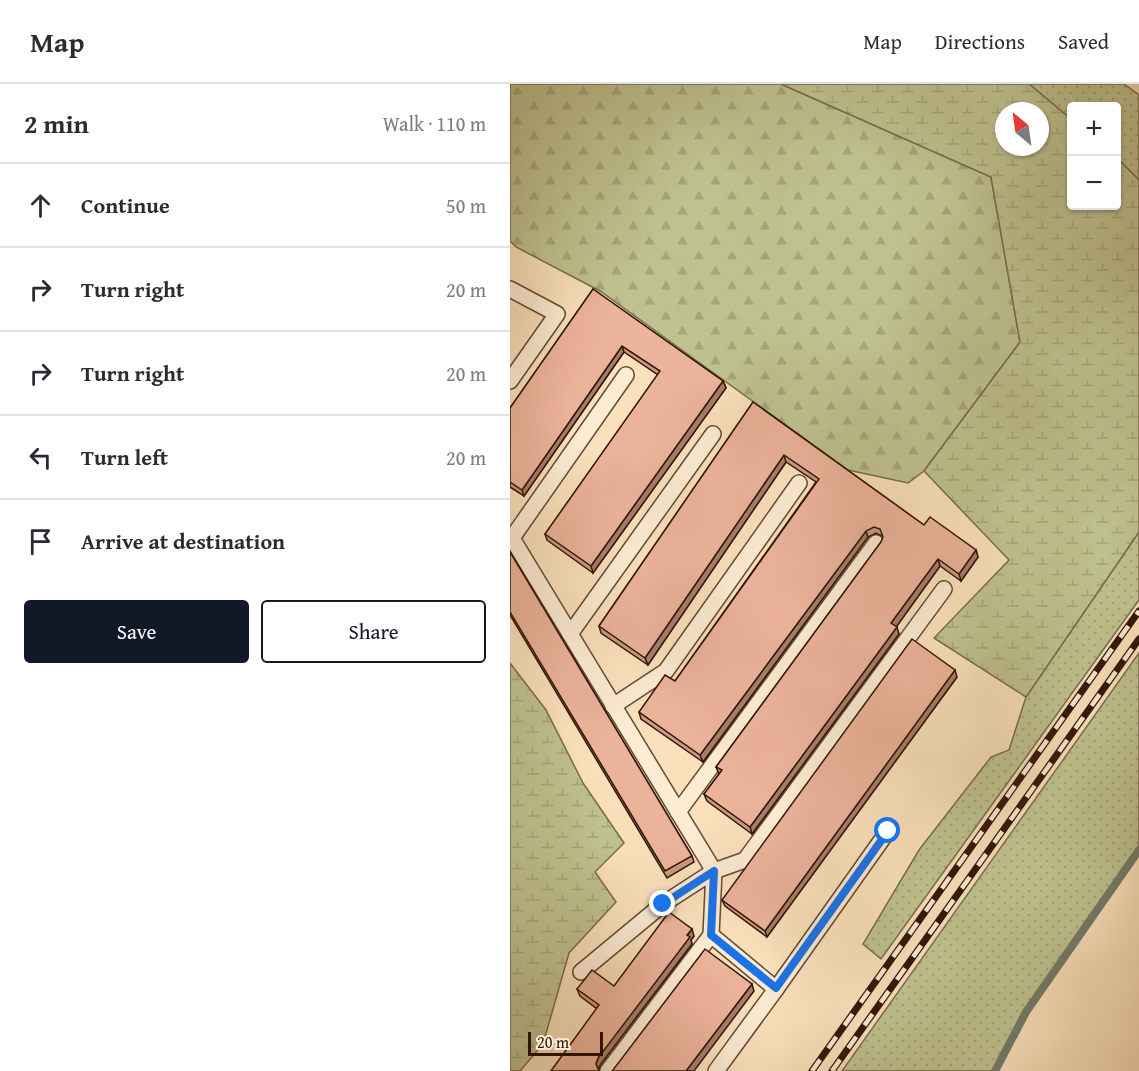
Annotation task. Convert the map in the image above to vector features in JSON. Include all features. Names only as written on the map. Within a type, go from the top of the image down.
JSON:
[{"type":"lane","points":[[510,289],[557,314],[510,381]]},
{"type":"lane","points":[[608,1071],[711,935],[714,871],[511,536],[626,375]]},
{"type":"lane","points":[[570,634],[713,434]]},
{"type":"lane","points":[[614,706],[666,671],[798,483]]},
{"type":"lane","points":[[678,812],[876,543]]},
{"type":"lane","points":[[581,972],[663,904],[714,871],[745,860],[944,589]]},
{"type":"lane","points":[[716,1071],[888,831]]},
{"type":"lane","points":[[711,935],[776,988]]},
{"type":"green space","points":[[510,84],[781,84],[991,177],[1020,342],[924,471],[908,483],[848,470],[600,291],[516,247],[510,241]]},
{"type":"green space","points":[[781,84],[1029,84],[1067,116],[1067,210],[1121,210],[1121,162],[1139,180],[1139,532],[1026,697],[934,638],[1009,560],[924,471],[1020,342],[991,177]]},
{"type":"green space","points":[[1029,84],[1124,84],[1139,95],[1139,180],[1121,162],[1121,102],[1067,102],[1067,116]]},
{"type":"green space","points":[[1139,532],[1139,600],[881,959],[863,944],[919,850],[991,757],[1009,750],[1026,697]]},
{"type":"green space","points":[[1139,653],[1139,850],[1026,1012],[995,1071],[842,1071]]},
{"type":"green space","points":[[510,663],[546,710],[583,783],[624,843],[595,872],[616,902],[569,953],[543,1044],[520,1071],[510,1071]]},
{"type":"building","points":[[593,289],[723,381],[591,566],[545,534],[660,371],[622,346],[522,490],[510,482],[510,408]]},
{"type":"building","points":[[753,402],[924,525],[930,517],[976,550],[959,574],[938,559],[891,623],[897,627],[750,827],[704,794],[722,770],[716,767],[881,542],[883,537],[880,529],[874,527],[866,531],[700,755],[639,712],[665,675],[675,681],[819,479],[784,455],[645,658],[599,626]]},
{"type":"building","points":[[510,552],[692,856],[665,871],[510,612]]},
{"type":"building","points":[[912,639],[955,670],[765,931],[722,900]]},
{"type":"building","points":[[669,912],[692,929],[687,935],[690,937],[598,1058],[596,1064],[599,1071],[551,1071],[599,1005],[577,989],[592,970],[614,986]]},
{"type":"building","points":[[705,949],[752,984],[686,1071],[612,1071],[613,1070]]},
{"type":"waterway","points":[[995,1071],[1026,1012],[1139,850]]},
{"type":"railway","points":[[812,1071],[1139,611]]},
{"type":"railway","points":[[832,1071],[1139,639]]},
{"type":"route","points":[[663,904],[714,871],[711,935],[776,988],[888,831]]}]
